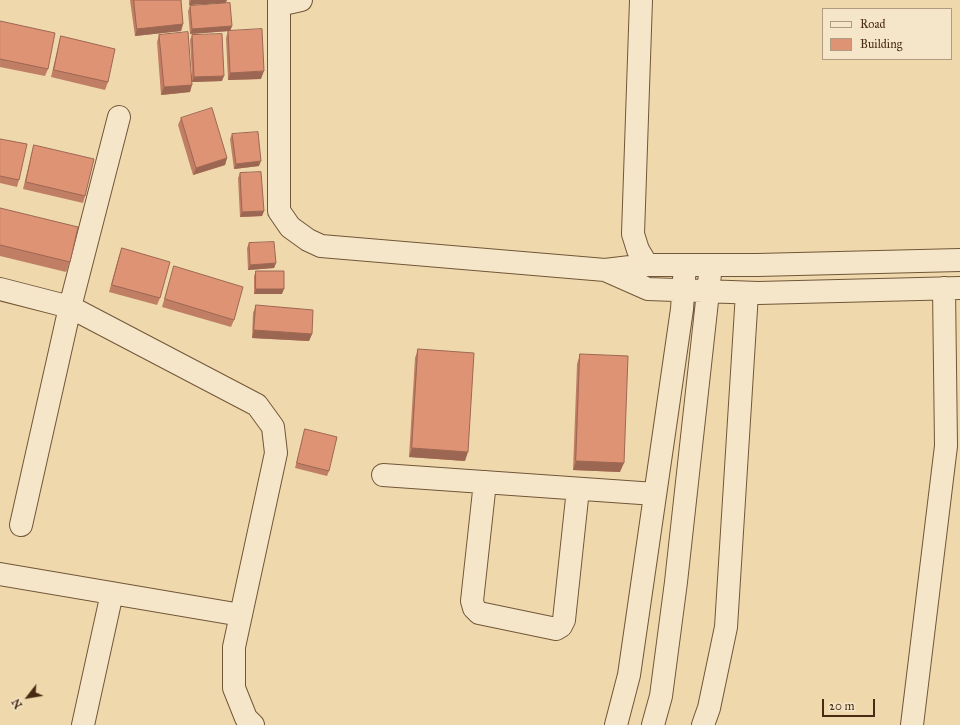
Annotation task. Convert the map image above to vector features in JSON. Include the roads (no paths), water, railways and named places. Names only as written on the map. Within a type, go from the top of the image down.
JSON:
[{"type":"street","points":[[301,0],[279,3],[279,211],[290,227],[308,240],[321,246],[606,270],[647,265],[757,265],[960,260]]},
{"type":"street","points":[[641,0],[633,234],[638,250],[647,265]]},
{"type":"street","points":[[21,525],[70,307],[119,117]]},
{"type":"street","points":[[616,725],[629,675],[682,310],[682,291],[685,265]]},
{"type":"street","points":[[653,725],[661,696],[676,582],[711,265]]},
{"type":"street","points":[[606,270],[648,289],[682,291],[747,293],[952,288],[946,446],[912,725]]},
{"type":"street","points":[[0,289],[70,307],[257,405],[273,427],[276,453],[234,647],[234,688],[246,718],[253,725]]},
{"type":"street","points":[[703,725],[726,627],[747,293]]},
{"type":"street","points":[[383,475],[655,494]]},
{"type":"street","points":[[485,482],[472,601],[474,608],[479,613],[556,629],[561,626],[564,620],[578,489]]},
{"type":"street","points":[[0,574],[241,615]]},
{"type":"street","points":[[83,725],[112,593]]}]
